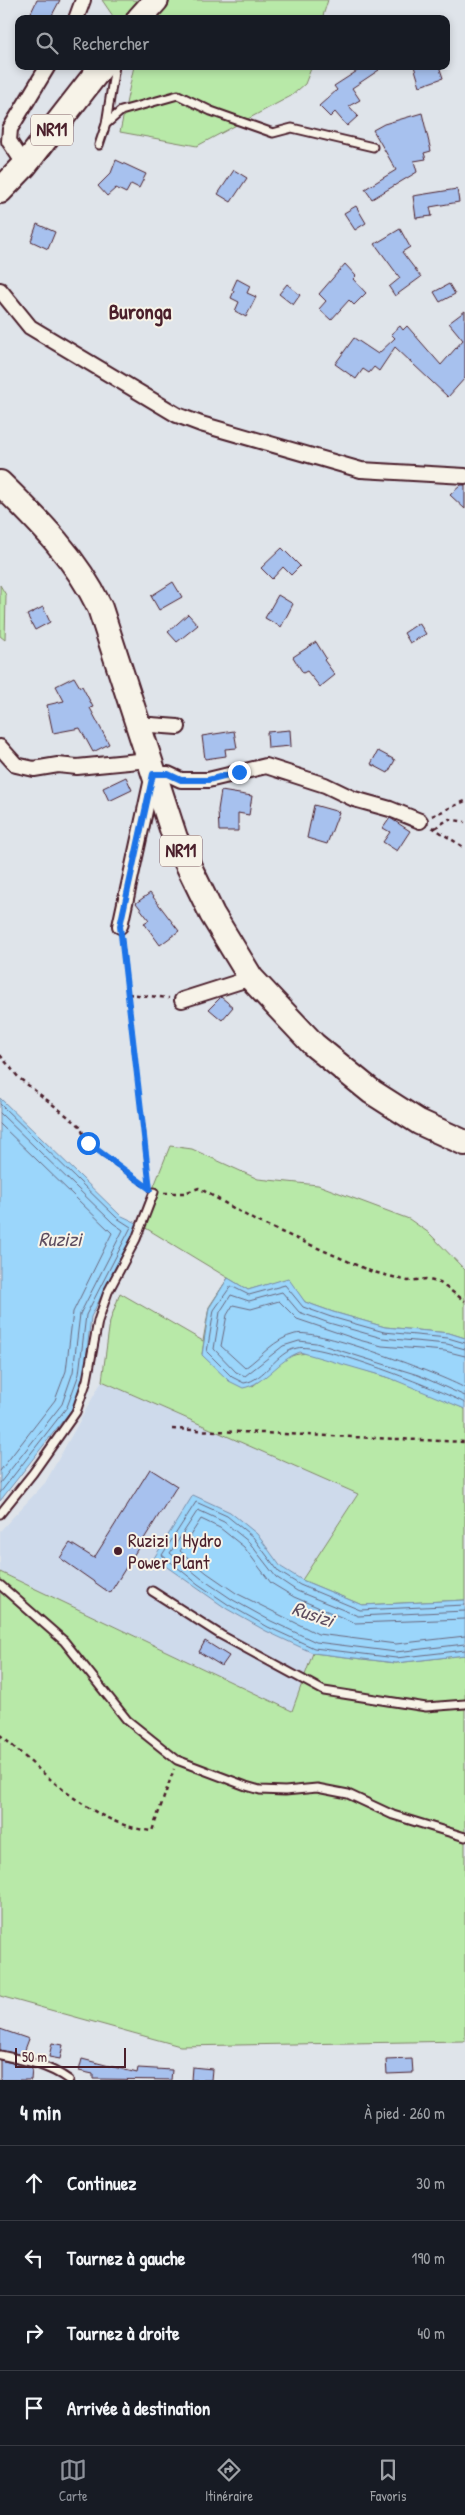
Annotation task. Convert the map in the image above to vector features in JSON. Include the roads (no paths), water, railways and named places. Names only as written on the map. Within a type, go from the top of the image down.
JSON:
[{"type":"highway","points":[[143,15],[156,0]]},
{"type":"highway","name":"NR11","points":[[0,191],[25,165],[99,70]]},
{"type":"highway","name":"NR11","points":[[0,483],[59,543],[92,591],[100,608],[175,838],[212,914],[251,978],[314,1045],[372,1092],[419,1122],[465,1143]]},
{"type":"street","points":[[77,15],[83,0]]},
{"type":"street","points":[[25,165],[10,141],[10,130],[46,70]]},
{"type":"street","points":[[0,290],[30,327],[177,415],[201,424],[361,470],[465,476]]},
{"type":"street","points":[[137,724],[178,727]]},
{"type":"street","points":[[0,747],[16,765],[34,770],[58,765],[77,767],[151,767],[181,780],[208,780],[266,766],[325,785],[354,799],[390,809],[420,821]]},
{"type":"street","points":[[120,926],[151,767]]},
{"type":"street","points":[[182,1000],[251,978]]},
{"type":"lane","points":[[99,145],[106,124],[114,70]]},
{"type":"lane","points":[[106,124],[121,111],[178,95],[210,112],[273,133],[292,128],[373,147]]},
{"type":"lane","points":[[0,1514],[33,1473],[76,1412],[87,1380],[98,1321],[108,1292],[136,1239],[152,1191]]},
{"type":"lane","points":[[0,1585],[64,1641],[127,1720],[177,1760],[260,1790],[285,1791],[317,1788],[348,1794],[393,1815],[465,1838]]},
{"type":"lane","points":[[152,1591],[221,1635],[324,1691],[426,1707],[465,1704]]},
{"type":"lane","points":[[0,2054],[24,2060],[60,2073],[69,2080]]},
{"type":"water","name":"Ruzizi","points":[[0,1098],[120,1215],[139,1224],[91,1317],[84,1375],[72,1409],[0,1501]]},
{"type":"water","points":[[228,1278],[248,1290],[288,1278],[305,1302],[333,1312],[385,1327],[449,1333],[465,1338],[465,1409],[390,1378],[300,1352],[285,1360],[251,1386],[243,1388],[229,1381],[202,1355],[209,1308]]},
{"type":"water","name":"Rusizi","points":[[193,1495],[230,1512],[257,1534],[281,1567],[302,1580],[362,1605],[465,1600],[465,1655],[396,1663],[313,1653],[266,1631],[227,1609],[154,1558]]},
{"type":"place","name":"Ruzizi I Hydro Power Plant","points":[[118,1551]]},
{"type":"district","name":"Buronga","points":[[140,312]]}]
